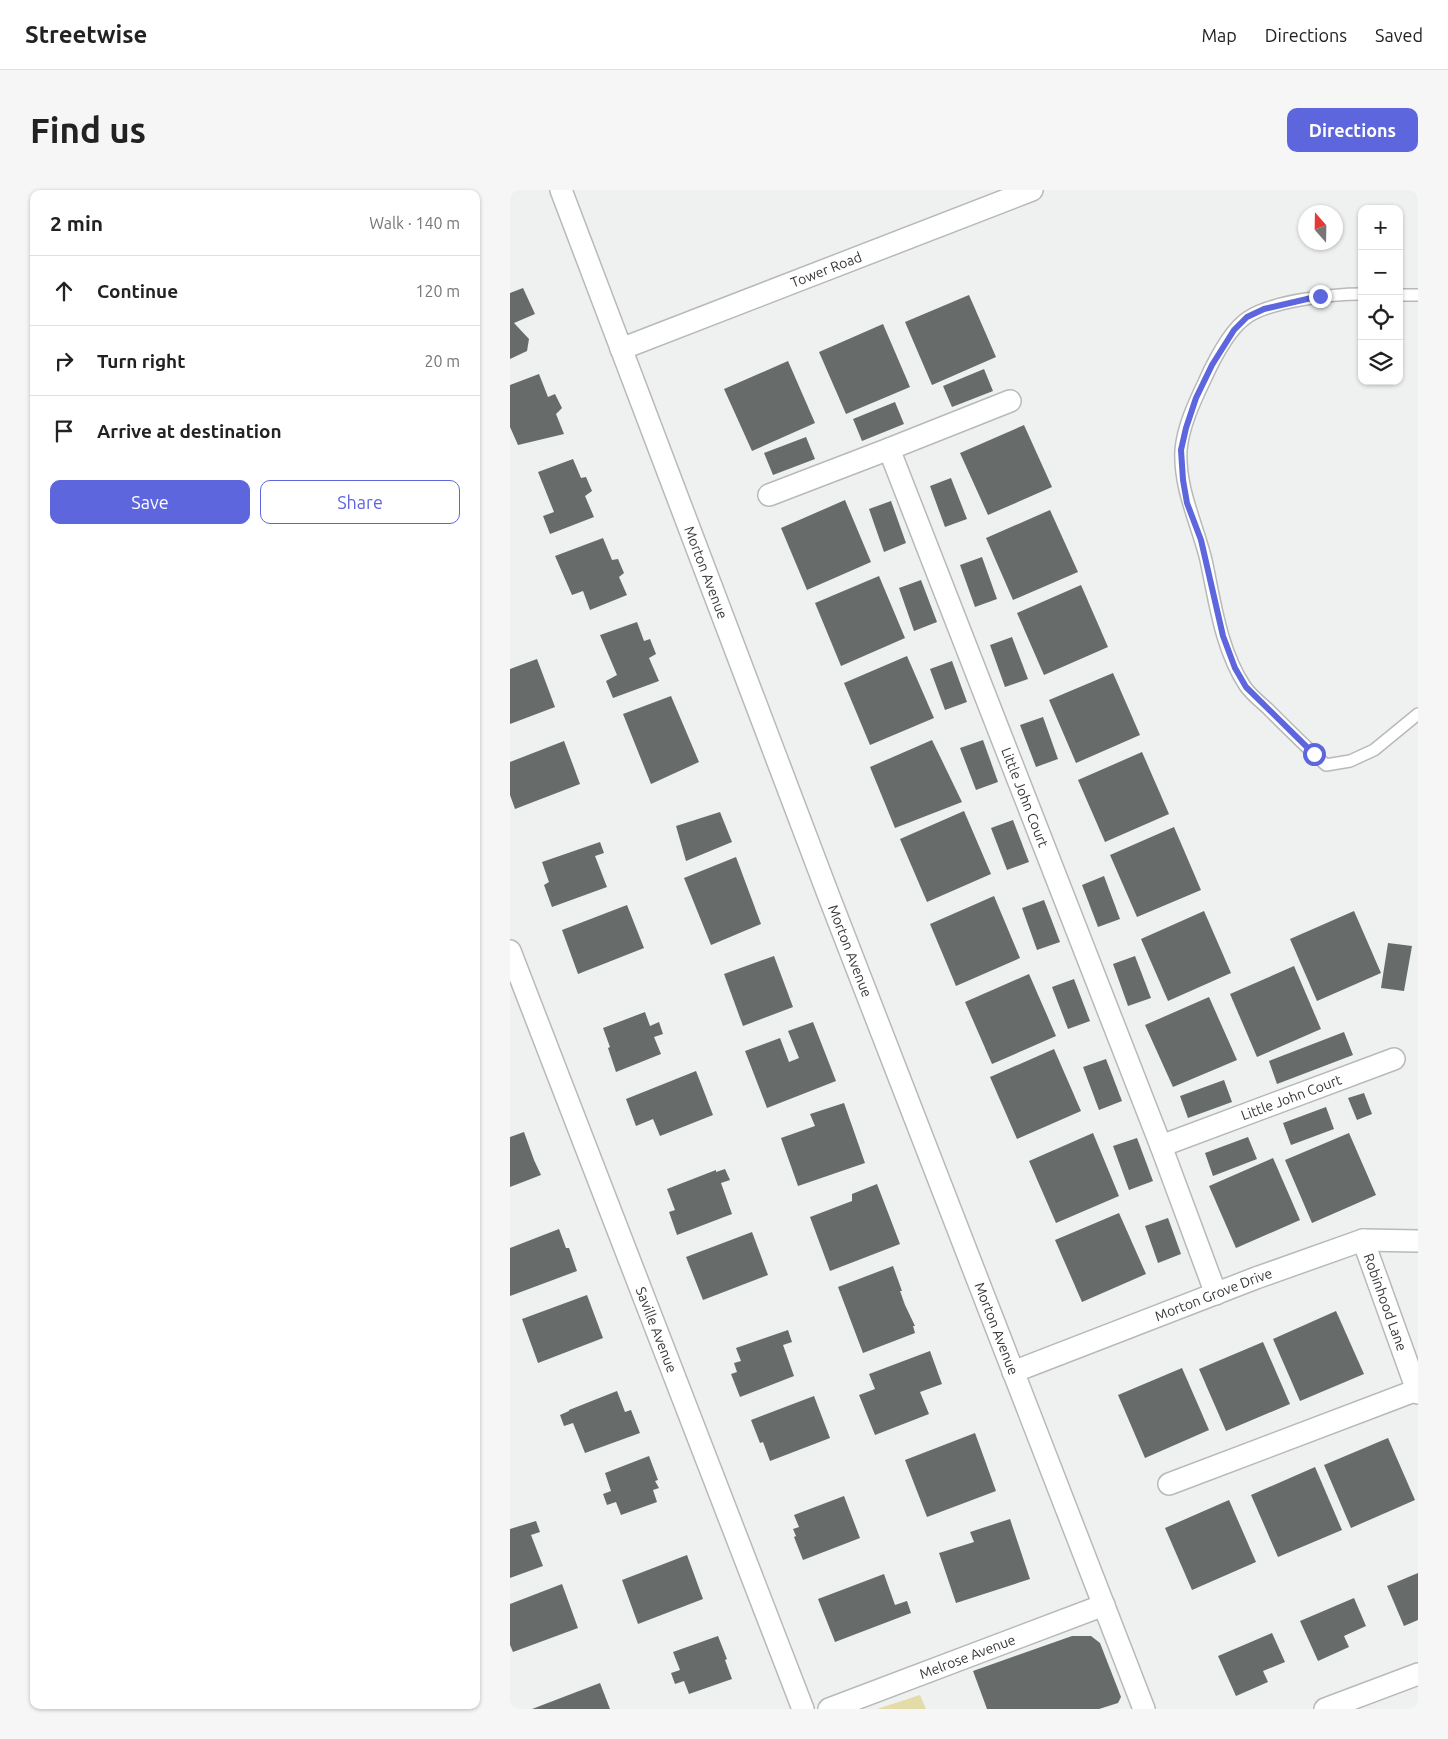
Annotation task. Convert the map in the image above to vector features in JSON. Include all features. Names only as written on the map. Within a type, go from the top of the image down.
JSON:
[{"type":"street","name":"Morton Avenue","points":[[561,190],[828,894],[1144,1709]]},
{"type":"street","name":"Tower Road","points":[[621,349],[1032,190]]},
{"type":"street","points":[[769,495],[1010,401]]},
{"type":"street","name":"Little John Court","points":[[889,449],[1161,1146],[1216,1294]]},
{"type":"street","name":"Saville Avenue","points":[[510,951],[803,1709]]},
{"type":"street","name":"Little John Court","points":[[1161,1146],[1394,1059]]},
{"type":"street","name":"Morton Grove Drive","points":[[1013,1372],[1256,1278],[1363,1240],[1418,1241]]},
{"type":"street","name":"Robinhood Lane","points":[[1363,1240],[1417,1392]]},
{"type":"street","points":[[1169,1484],[1417,1392]]},
{"type":"street","name":"Melrose Avenue","points":[[830,1709],[1104,1605]]},
{"type":"street","points":[[1325,1709],[1361,1703],[1418,1674]]},
{"type":"lane","points":[[1358,294],[1320,296],[1264,309],[1247,317],[1234,330],[1212,365],[1196,398],[1181,450],[1183,480],[1187,503],[1201,540],[1223,636],[1235,668],[1246,687],[1326,765],[1350,761],[1374,750],[1418,714]]},
{"type":"lane","points":[[1403,295],[1418,295]]},
{"type":"shaded area","points":[[920,1695],[926,1709],[877,1709]]},
{"type":"building","points":[[523,288],[535,314],[514,323],[529,339],[527,351],[510,359],[510,293]]},
{"type":"building","points":[[969,295],[996,357],[932,385],[905,322]]},
{"type":"building","points":[[883,324],[910,387],[846,414],[819,352]]},
{"type":"building","points":[[788,361],[815,423],[752,451],[724,389]]},
{"type":"building","points":[[984,369],[993,391],[952,407],[943,386]]},
{"type":"building","points":[[539,374],[548,397],[555,394],[562,408],[556,414],[564,434],[518,445],[510,427],[510,385]]},
{"type":"building","points":[[895,402],[904,424],[862,441],[853,419]]},
{"type":"building","points":[[1024,425],[1052,487],[988,515],[960,453]]},
{"type":"building","points":[[806,437],[815,459],[773,475],[764,453]]},
{"type":"building","points":[[573,459],[581,478],[586,477],[592,491],[585,496],[594,517],[550,534],[543,516],[554,512],[538,472]]},
{"type":"building","points":[[951,478],[967,519],[945,527],[930,486]]},
{"type":"building","points":[[845,500],[871,562],[807,590],[781,528]]},
{"type":"building","points":[[891,501],[906,543],[884,552],[869,509]]},
{"type":"building","points":[[1050,510],[1078,572],[1013,600],[986,538]]},
{"type":"building","points":[[603,538],[612,560],[618,559],[624,573],[619,577],[627,595],[590,610],[583,591],[572,595],[555,556]]},
{"type":"building","points":[[982,557],[997,599],[975,607],[960,565]]},
{"type":"building","points":[[879,576],[905,638],[841,666],[815,603]]},
{"type":"building","points":[[921,580],[937,622],[914,631],[899,588]]},
{"type":"building","points":[[1081,585],[1108,647],[1044,675],[1017,613]]},
{"type":"building","points":[[637,622],[644,641],[650,639],[656,654],[649,658],[659,681],[613,698],[606,681],[617,675],[600,635]]},
{"type":"building","points":[[1012,637],[1028,679],[1005,687],[990,645]]},
{"type":"building","points":[[907,656],[934,718],[870,745],[844,683]]},
{"type":"building","points":[[537,659],[555,707],[510,724],[510,669]]},
{"type":"building","points":[[952,661],[967,702],[945,710],[930,669]]},
{"type":"building","points":[[1113,673],[1140,735],[1076,763],[1049,700]]},
{"type":"building","points":[[671,696],[699,762],[651,784],[623,714]]},
{"type":"building","points":[[1043,717],[1058,759],[1036,767],[1020,725]]},
{"type":"building","points":[[932,740],[962,802],[895,828],[870,767]]},
{"type":"building","points":[[983,740],[998,782],[976,790],[960,748]]},
{"type":"building","points":[[564,741],[580,784],[515,809],[510,795],[510,762]]},
{"type":"building","points":[[1142,752],[1169,814],[1105,842],[1078,780]]},
{"type":"building","points":[[964,811],[991,874],[927,902],[900,839]]},
{"type":"building","points":[[720,812],[732,842],[686,861],[676,826]]},
{"type":"building","points":[[1013,820],[1029,862],[1007,870],[991,828]]},
{"type":"building","points":[[1174,827],[1201,890],[1137,917],[1110,855]]},
{"type":"building","points":[[600,842],[604,853],[595,856],[607,887],[552,907],[544,885],[549,882],[542,862]]},
{"type":"building","points":[[736,857],[761,924],[711,945],[684,878]]},
{"type":"building","points":[[1104,876],[1120,919],[1098,927],[1082,885]]},
{"type":"building","points":[[994,896],[1020,958],[956,986],[930,924]]},
{"type":"building","points":[[1044,900],[1060,942],[1037,950],[1022,908]]},
{"type":"building","points":[[627,905],[644,948],[578,974],[562,930]]},
{"type":"building","points":[[1204,911],[1231,973],[1168,1001],[1141,939]]},
{"type":"building","points":[[1354,911],[1381,973],[1317,1001],[1290,939]]},
{"type":"building","points":[[1388,943],[1412,946],[1404,991],[1381,988]]},
{"type":"building","points":[[774,956],[793,1007],[743,1026],[724,974]]},
{"type":"building","points":[[1135,956],[1151,998],[1128,1006],[1113,964]]},
{"type":"building","points":[[1294,966],[1321,1029],[1257,1057],[1230,994]]},
{"type":"building","points":[[1029,974],[1056,1036],[992,1064],[965,1002]]},
{"type":"building","points":[[1074,979],[1090,1021],[1068,1029],[1052,987]]},
{"type":"building","points":[[1209,997],[1237,1060],[1173,1087],[1145,1025]]},
{"type":"building","points":[[645,1012],[650,1026],[659,1022],[663,1034],[654,1037],[661,1054],[616,1072],[603,1028]]},
{"type":"building","points":[[813,1022],[836,1081],[767,1108],[745,1051],[780,1038],[789,1062],[799,1058],[788,1031]]},
{"type":"building","points":[[1344,1032],[1353,1055],[1277,1084],[1269,1061]]},
{"type":"building","points":[[1054,1049],[1081,1111],[1017,1139],[990,1077]]},
{"type":"building","points":[[1106,1059],[1122,1101],[1099,1110],[1083,1067]]},
{"type":"building","points":[[696,1071],[713,1115],[660,1136],[653,1119],[636,1126],[626,1099]]},
{"type":"building","points":[[1224,1080],[1232,1102],[1188,1118],[1180,1096]]},
{"type":"building","points":[[1364,1093],[1372,1114],[1357,1120],[1348,1098]]},
{"type":"building","points":[[844,1103],[865,1163],[798,1186],[781,1138],[815,1126],[810,1114]]},
{"type":"building","points":[[1326,1107],[1334,1129],[1291,1145],[1283,1123]]},
{"type":"building","points":[[524,1132],[541,1175],[510,1187],[510,1137]]},
{"type":"building","points":[[1093,1133],[1119,1196],[1056,1223],[1029,1161]]},
{"type":"building","points":[[1349,1133],[1376,1195],[1312,1223],[1285,1160]]},
{"type":"building","points":[[1248,1137],[1257,1159],[1213,1176],[1205,1153]]},
{"type":"building","points":[[1137,1138],[1153,1181],[1129,1190],[1113,1146]]},
{"type":"building","points":[[1273,1158],[1300,1220],[1236,1248],[1209,1186]]},
{"type":"building","points":[[725,1169],[730,1180],[721,1183],[732,1214],[677,1235],[669,1212],[675,1210],[667,1189],[716,1170],[716,1172]]},
{"type":"building","points":[[877,1184],[900,1244],[830,1271],[810,1217],[852,1201],[852,1194]]},
{"type":"building","points":[[1119,1213],[1146,1274],[1082,1302],[1055,1240]]},
{"type":"building","points":[[1168,1218],[1181,1254],[1158,1263],[1145,1226]]},
{"type":"building","points":[[559,1229],[566,1248],[569,1248],[577,1271],[510,1296],[510,1248]]},
{"type":"building","points":[[752,1232],[768,1275],[703,1300],[686,1257]]},
{"type":"building","points":[[893,1266],[905,1305],[915,1326],[913,1326],[915,1333],[863,1353],[838,1287]]},
{"type":"building","points":[[587,1295],[603,1338],[538,1363],[522,1319]]},
{"type":"building","points":[[1336,1311],[1364,1374],[1300,1401],[1273,1339]]},
{"type":"building","points":[[788,1330],[792,1342],[783,1345],[794,1376],[740,1397],[731,1374],[737,1372],[734,1363],[741,1361],[736,1348]]},
{"type":"building","points":[[1263,1342],[1290,1404],[1226,1431],[1199,1369]]},
{"type":"building","points":[[930,1351],[942,1384],[920,1392],[929,1414],[875,1435],[859,1395],[875,1389],[869,1374]]},
{"type":"building","points":[[1182,1368],[1209,1430],[1145,1458],[1118,1395]]},
{"type":"building","points":[[617,1391],[625,1412],[631,1410],[640,1433],[585,1453],[573,1423],[564,1426],[560,1415]]},
{"type":"building","points":[[814,1396],[830,1438],[770,1461],[763,1442],[760,1443],[751,1420]]},
{"type":"building","points":[[975,1433],[996,1491],[927,1517],[905,1460]]},
{"type":"building","points":[[1388,1438],[1415,1500],[1351,1528],[1324,1465]]},
{"type":"building","points":[[649,1456],[658,1480],[655,1481],[659,1488],[653,1490],[657,1502],[621,1515],[616,1502],[607,1505],[603,1494],[611,1491],[605,1473]]},
{"type":"building","points":[[1315,1467],[1342,1530],[1278,1557],[1251,1495]]},
{"type":"building","points":[[844,1496],[860,1538],[803,1560],[794,1537],[796,1536],[793,1529],[799,1527],[794,1515]]},
{"type":"building","points":[[1229,1500],[1256,1562],[1192,1590],[1165,1528]]},
{"type":"building","points":[[1010,1519],[1030,1579],[956,1603],[939,1553],[974,1542],[970,1532]]},
{"type":"building","points":[[536,1521],[540,1532],[531,1535],[543,1566],[510,1578],[510,1529]]},
{"type":"building","points":[[687,1555],[703,1599],[638,1624],[622,1580]]},
{"type":"building","points":[[1418,1573],[1418,1620],[1404,1626],[1387,1586]]},
{"type":"building","points":[[884,1574],[895,1605],[907,1601],[911,1613],[835,1642],[818,1599]]},
{"type":"building","points":[[562,1584],[578,1628],[513,1652],[510,1645],[510,1604]]},
{"type":"building","points":[[1354,1598],[1366,1626],[1344,1636],[1349,1647],[1318,1661],[1300,1621]]},
{"type":"building","points":[[1272,1633],[1285,1662],[1263,1671],[1268,1682],[1236,1696],[1218,1656]]},
{"type":"building","points":[[718,1636],[732,1679],[689,1694],[684,1681],[675,1684],[671,1673],[680,1670],[673,1652]]},
{"type":"building","points":[[1072,1636],[1091,1636],[1100,1643],[1121,1697],[1118,1703],[1099,1709],[987,1709],[973,1671]]},
{"type":"building","points":[[600,1683],[610,1709],[532,1709]]},
{"type":"route","points":[[1314,754],[1246,687],[1235,668],[1223,636],[1201,540],[1187,503],[1181,450],[1196,398],[1212,365],[1234,330],[1247,317],[1264,309],[1320,296]]}]
